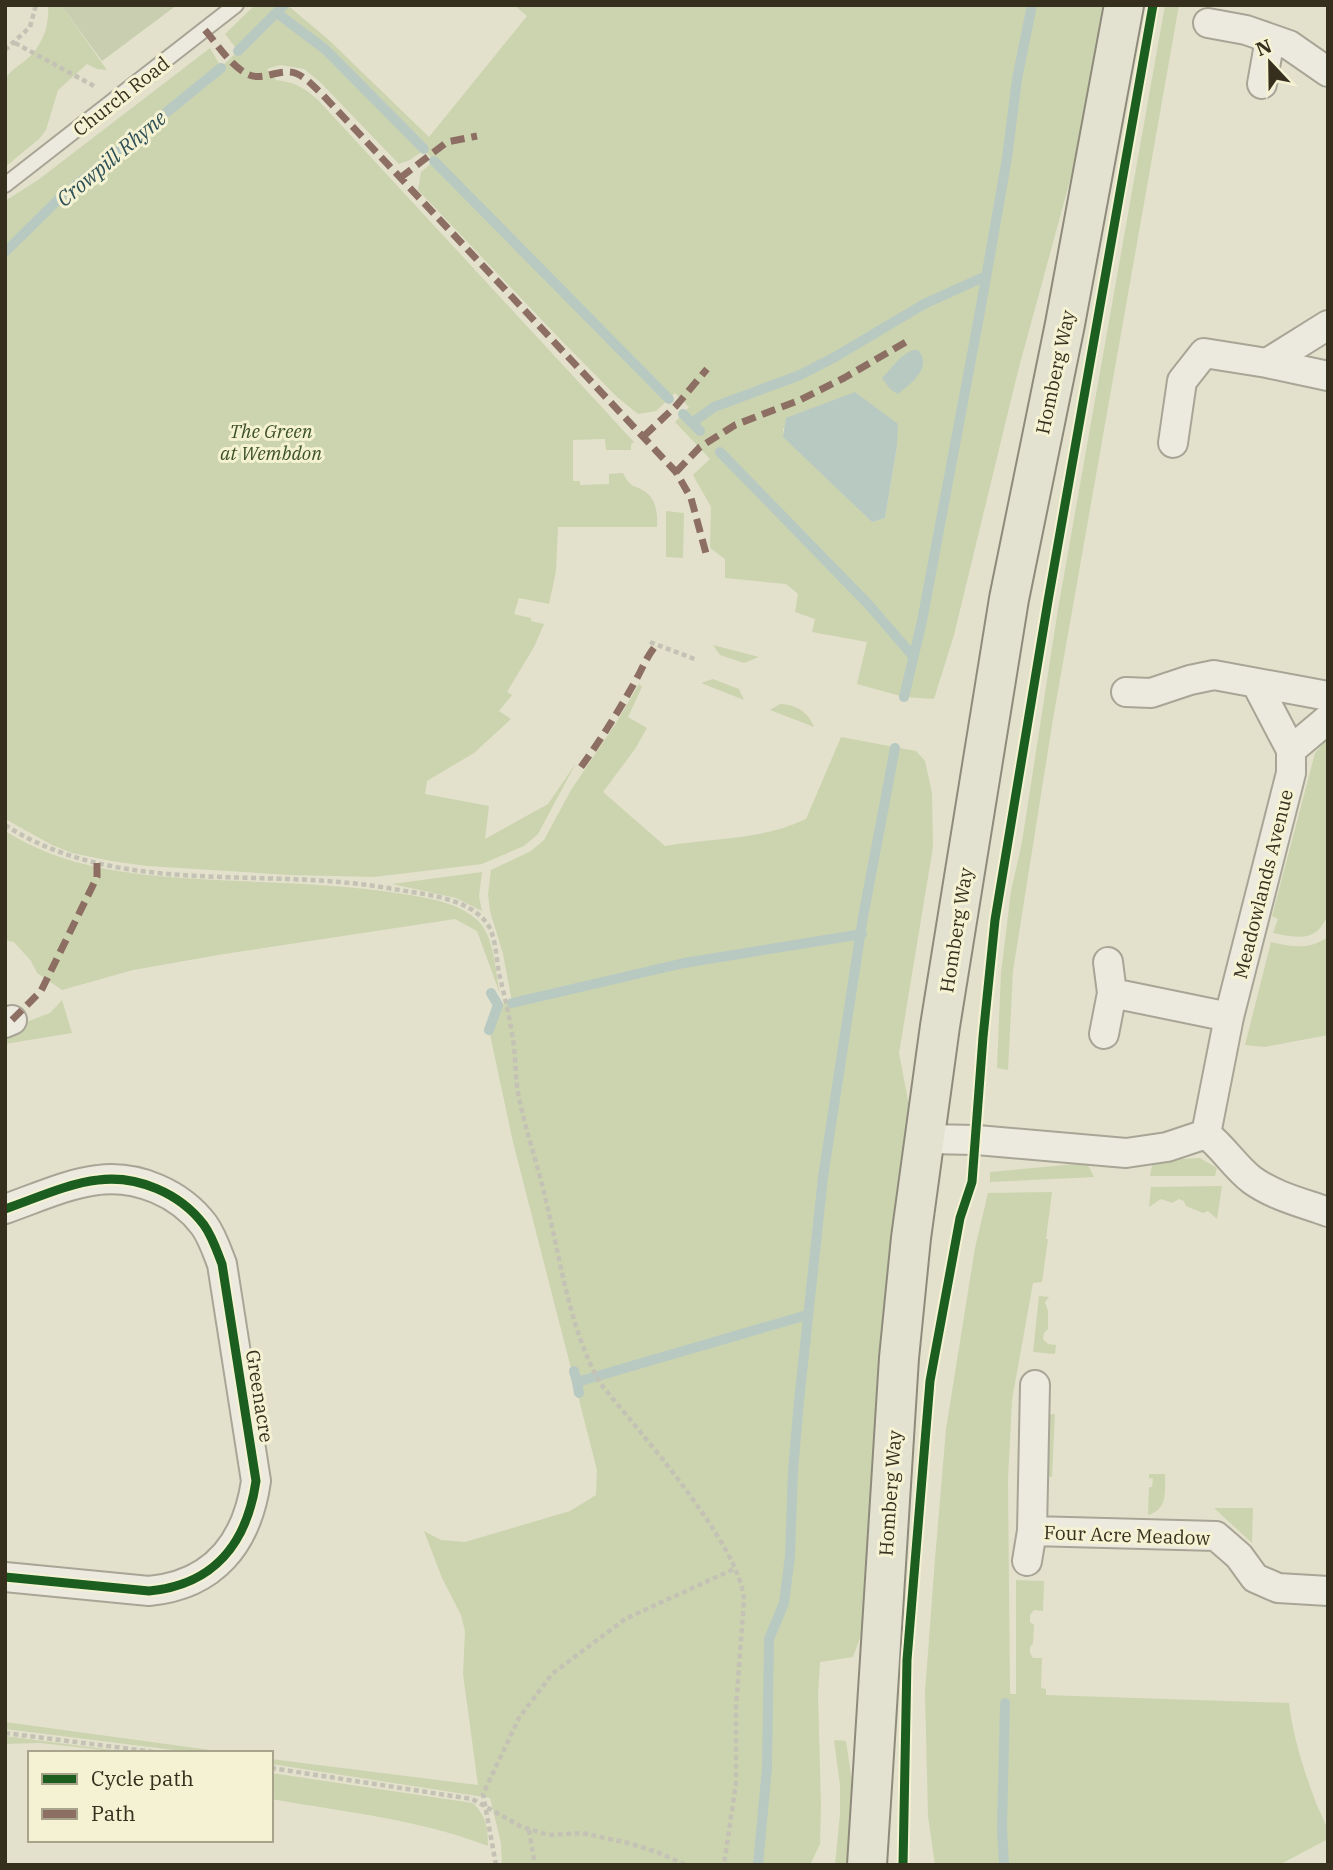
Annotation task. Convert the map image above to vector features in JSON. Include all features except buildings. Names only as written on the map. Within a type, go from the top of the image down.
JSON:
[{"type":"main road","name":"Homberg Way","points":[[867,1865],[899,1358],[925,1139],[957,919],[1009,599],[1065,324],[1124,5]]},
{"type":"street","points":[[1208,23],[1246,30],[1289,45],[1328,72]]},
{"type":"street","points":[[1262,84],[1270,39]]},
{"type":"street","points":[[1266,363],[1328,325]]},
{"type":"street","points":[[1173,443],[1182,381],[1204,352],[1328,376]]},
{"type":"street","points":[[1126,692],[1151,693],[1190,680],[1213,676],[1328,696]]},
{"type":"street","points":[[1257,685],[1291,750],[1328,719]]},
{"type":"street","name":"Meadowlands Avenue","points":[[1206,1134],[1229,1017],[1291,773],[1291,750]]},
{"type":"street","points":[[1104,1034],[1112,993],[1108,962]]},
{"type":"street","points":[[1112,993],[1229,1017]]},
{"type":"street","points":[[925,1139],[977,1140],[1126,1153],[1167,1147],[1206,1134],[1253,1180],[1286,1198],[1328,1212]]},
{"type":"street","name":"Greenacre","points":[[5,1209],[81,1184],[115,1180],[156,1188],[184,1205],[204,1225],[222,1264],[256,1481],[249,1515],[231,1550],[208,1572],[181,1585],[149,1591],[5,1577]]},
{"type":"street","name":"Four Acre Meadow","points":[[1027,1561],[1032,1531],[1035,1385]]},
{"type":"street","name":"Four Acre Meadow","points":[[1032,1531],[1216,1536],[1239,1556],[1255,1578],[1278,1588],[1328,1591]]},
{"type":"lane","name":"Church Road","points":[[5,184],[236,5]]},
{"type":"path","points":[[5,50],[30,27],[36,5]]},
{"type":"path","points":[[15,43],[101,90],[125,92]]},
{"type":"path","points":[[650,642],[697,660]]},
{"type":"path","points":[[5,825],[52,850],[100,864],[177,873],[365,883],[445,899],[470,909],[490,927],[513,1039],[517,1091],[540,1172],[566,1288],[587,1360],[600,1383],[704,1516],[744,1586],[734,1747],[736,1783],[724,1865]]},
{"type":"path","points":[[496,1865],[492,1830],[483,1794],[519,1718],[552,1674],[625,1619],[736,1568]]},
{"type":"path","points":[[5,1733],[146,1751]]},
{"type":"path","points":[[273,1769],[472,1799],[528,1829],[549,1835],[582,1833],[628,1843],[686,1865]]},
{"type":"path","points":[[528,1829],[535,1865]]},
{"type":"green space","points":[[48,5],[61,5],[107,70],[87,64],[58,90],[46,130],[5,167],[5,79],[32,55],[41,42],[46,28]]},
{"type":"green space","points":[[61,5],[177,5],[102,61]]},
{"type":"green space","name":"The Green at Wembdon","points":[[255,5],[284,5],[291,8],[330,41],[429,137],[527,16],[514,5],[1106,5],[1087,118],[1018,371],[954,635],[934,699],[904,697],[857,684],[867,642],[812,632],[815,619],[795,612],[798,594],[786,584],[725,578],[725,559],[710,548],[711,507],[693,475],[710,459],[675,422],[689,407],[675,393],[656,411],[638,414],[617,397],[418,190],[421,172],[434,161],[424,150],[399,164],[320,82],[304,69],[280,65],[267,69],[276,80],[299,86],[319,101],[634,442],[631,444],[631,450],[606,450],[605,439],[573,440],[573,481],[580,481],[580,485],[609,484],[609,474],[623,473],[630,484],[648,494],[654,502],[657,527],[558,527],[556,571],[549,604],[519,598],[514,614],[544,624],[534,647],[507,692],[512,695],[499,711],[511,719],[474,753],[427,781],[425,794],[489,806],[485,839],[548,804],[576,763],[538,834],[524,846],[482,864],[374,877],[290,875],[147,866],[111,861],[72,853],[5,819],[5,201],[38,180],[210,48],[221,67],[238,51],[225,34]],"holes":[[[783,428],[897,446],[885,518],[872,522],[784,437]]]},
{"type":"green space","points":[[1165,5],[1179,5],[1053,719],[1013,971],[1008,1070],[997,1068],[1001,973],[1011,891],[1022,842],[1058,609]]},
{"type":"green space","points":[[666,511],[684,513],[683,558],[666,557]]},
{"type":"green space","points":[[713,645],[759,657],[744,663],[720,655]]},
{"type":"green space","points":[[713,679],[739,689],[744,700],[701,683]]},
{"type":"green space","points":[[639,684],[642,687],[628,717],[647,728],[603,792],[665,846],[754,835],[806,819],[841,737],[916,751],[925,761],[932,793],[933,847],[899,1053],[912,1122],[864,1627],[853,1657],[820,1662],[820,1844],[810,1865],[502,1865],[501,1843],[490,1798],[273,1764],[273,1759],[478,1785],[463,1674],[465,1631],[461,1615],[442,1578],[424,1531],[441,1540],[465,1542],[570,1511],[596,1495],[597,1470],[513,1142],[489,1030],[498,1005],[512,1002],[488,894],[491,870],[531,851],[544,840],[571,790]]},
{"type":"green space","points":[[780,704],[801,710],[814,727],[770,710]]},
{"type":"green space","points":[[1328,738],[1328,914],[1324,923],[1312,934],[1298,937],[1273,933],[1278,919],[1272,916],[1315,753]]},
{"type":"green space","points":[[5,831],[50,854],[123,872],[347,887],[417,896],[449,904],[476,919],[487,934],[500,994],[477,931],[455,919],[133,970],[62,990],[37,973],[31,961],[14,942],[5,940]]},
{"type":"green space","points":[[482,872],[479,896],[482,911],[456,898],[392,884]]},
{"type":"green space","points":[[1328,937],[1328,1035],[1264,1047],[1245,1045],[1271,942],[1301,946],[1314,944]]},
{"type":"green space","points":[[62,1000],[72,1033],[5,1044],[5,1030],[50,1013]]},
{"type":"green space","points":[[1200,1158],[1217,1168],[1215,1176],[1150,1176],[1152,1165]]},
{"type":"green space","points":[[1087,1163],[1094,1177],[990,1182],[990,1172]]},
{"type":"green space","points":[[1222,1186],[1217,1219],[1208,1211],[1203,1213],[1186,1206],[1184,1201],[1179,1199],[1172,1203],[1161,1199],[1149,1207],[1151,1187]]},
{"type":"green space","points":[[1052,1192],[1042,1282],[1033,1283],[1012,1400],[1008,1479],[1010,1694],[1016,1694],[1016,1580],[1044,1581],[1043,1611],[1034,1610],[1030,1615],[1030,1622],[1034,1625],[1030,1653],[1033,1658],[1042,1658],[1041,1688],[1046,1689],[1046,1695],[1289,1703],[1300,1754],[1326,1825],[1328,1839],[1279,1865],[935,1865],[928,1816],[925,1692],[946,1429],[975,1248],[988,1193]]},
{"type":"green space","points":[[1039,1296],[1049,1297],[1045,1302],[1048,1329],[1043,1339],[1048,1344],[1056,1345],[1055,1354],[1033,1352]]},
{"type":"green space","points":[[1055,1414],[1052,1477],[1046,1476],[1048,1416]]},
{"type":"green space","points":[[1149,1474],[1165,1474],[1165,1487],[1164,1499],[1159,1509],[1148,1515],[1149,1487],[1152,1487],[1153,1479],[1149,1478]]},
{"type":"green space","points":[[1214,1508],[1253,1508],[1252,1543]]},
{"type":"green space","points":[[5,1722],[217,1751],[182,1751],[5,1729]]},
{"type":"green space","points":[[5,1736],[121,1751],[40,1743],[5,1744]]},
{"type":"green space","points":[[834,1740],[846,1741],[855,1802],[854,1865],[835,1865],[840,1785]]},
{"type":"green space","points":[[273,1773],[473,1803],[485,1823],[488,1846],[435,1829],[273,1799]]},
{"type":"shaded area","points":[[912,350],[918,350],[922,356],[922,369],[898,394],[890,389],[882,378],[900,358]]},
{"type":"shaded area","points":[[855,392],[898,424],[885,518],[872,522],[783,437],[786,418]]},
{"type":"waterway","name":"Crowpill Rhyne","points":[[238,51],[284,5]]},
{"type":"waterway","points":[[904,697],[922,621],[981,306],[1007,158],[1017,79],[1032,5]]},
{"type":"waterway","points":[[277,13],[326,50],[424,149]]},
{"type":"waterway","name":"Crowpill Rhyne","points":[[5,252],[58,200],[221,68]]},
{"type":"waterway","points":[[434,161],[669,399]]},
{"type":"waterway","points":[[692,423],[714,407],[800,375],[924,304],[986,276]]},
{"type":"waterway","points":[[683,414],[700,431]]},
{"type":"waterway","points":[[720,452],[868,604],[913,656]]},
{"type":"waterway","points":[[758,1865],[767,1767],[769,1639],[784,1603],[790,1556],[799,1401],[823,1177],[863,917],[895,748]]},
{"type":"waterway","points":[[512,1003],[684,963],[862,934]]},
{"type":"waterway","points":[[489,1030],[498,1005],[491,993]]},
{"type":"waterway","points":[[579,1393],[577,1382],[807,1315]]},
{"type":"waterway","points":[[574,1371],[577,1382]]},
{"type":"waterway","points":[[1004,1865],[1002,1828],[1005,1703]]},
{"type":"marked path","points":[[205,30],[229,60],[247,74],[259,77],[283,72],[295,73],[321,93],[676,472],[691,498],[707,557]]},
{"type":"marked path","points":[[400,178],[447,142],[477,136]]},
{"type":"marked path","points":[[676,472],[700,447],[735,425],[800,400],[906,342]]},
{"type":"marked path","points":[[644,436],[676,406],[707,369]]},
{"type":"marked path","points":[[581,767],[657,644]]},
{"type":"marked path","points":[[12,1020],[41,991],[97,877],[97,863]]},
{"type":"cycle path","points":[[903,1865],[907,1660],[930,1381],[960,1218],[972,1182],[995,920],[1153,5]]},
{"type":"cycle path","points":[[5,1209],[75,1184],[113,1179],[128,1180],[157,1189],[170,1195],[194,1214],[204,1225],[222,1264],[256,1481],[245,1524],[235,1541],[224,1557],[192,1580],[149,1591],[5,1577]]}]
